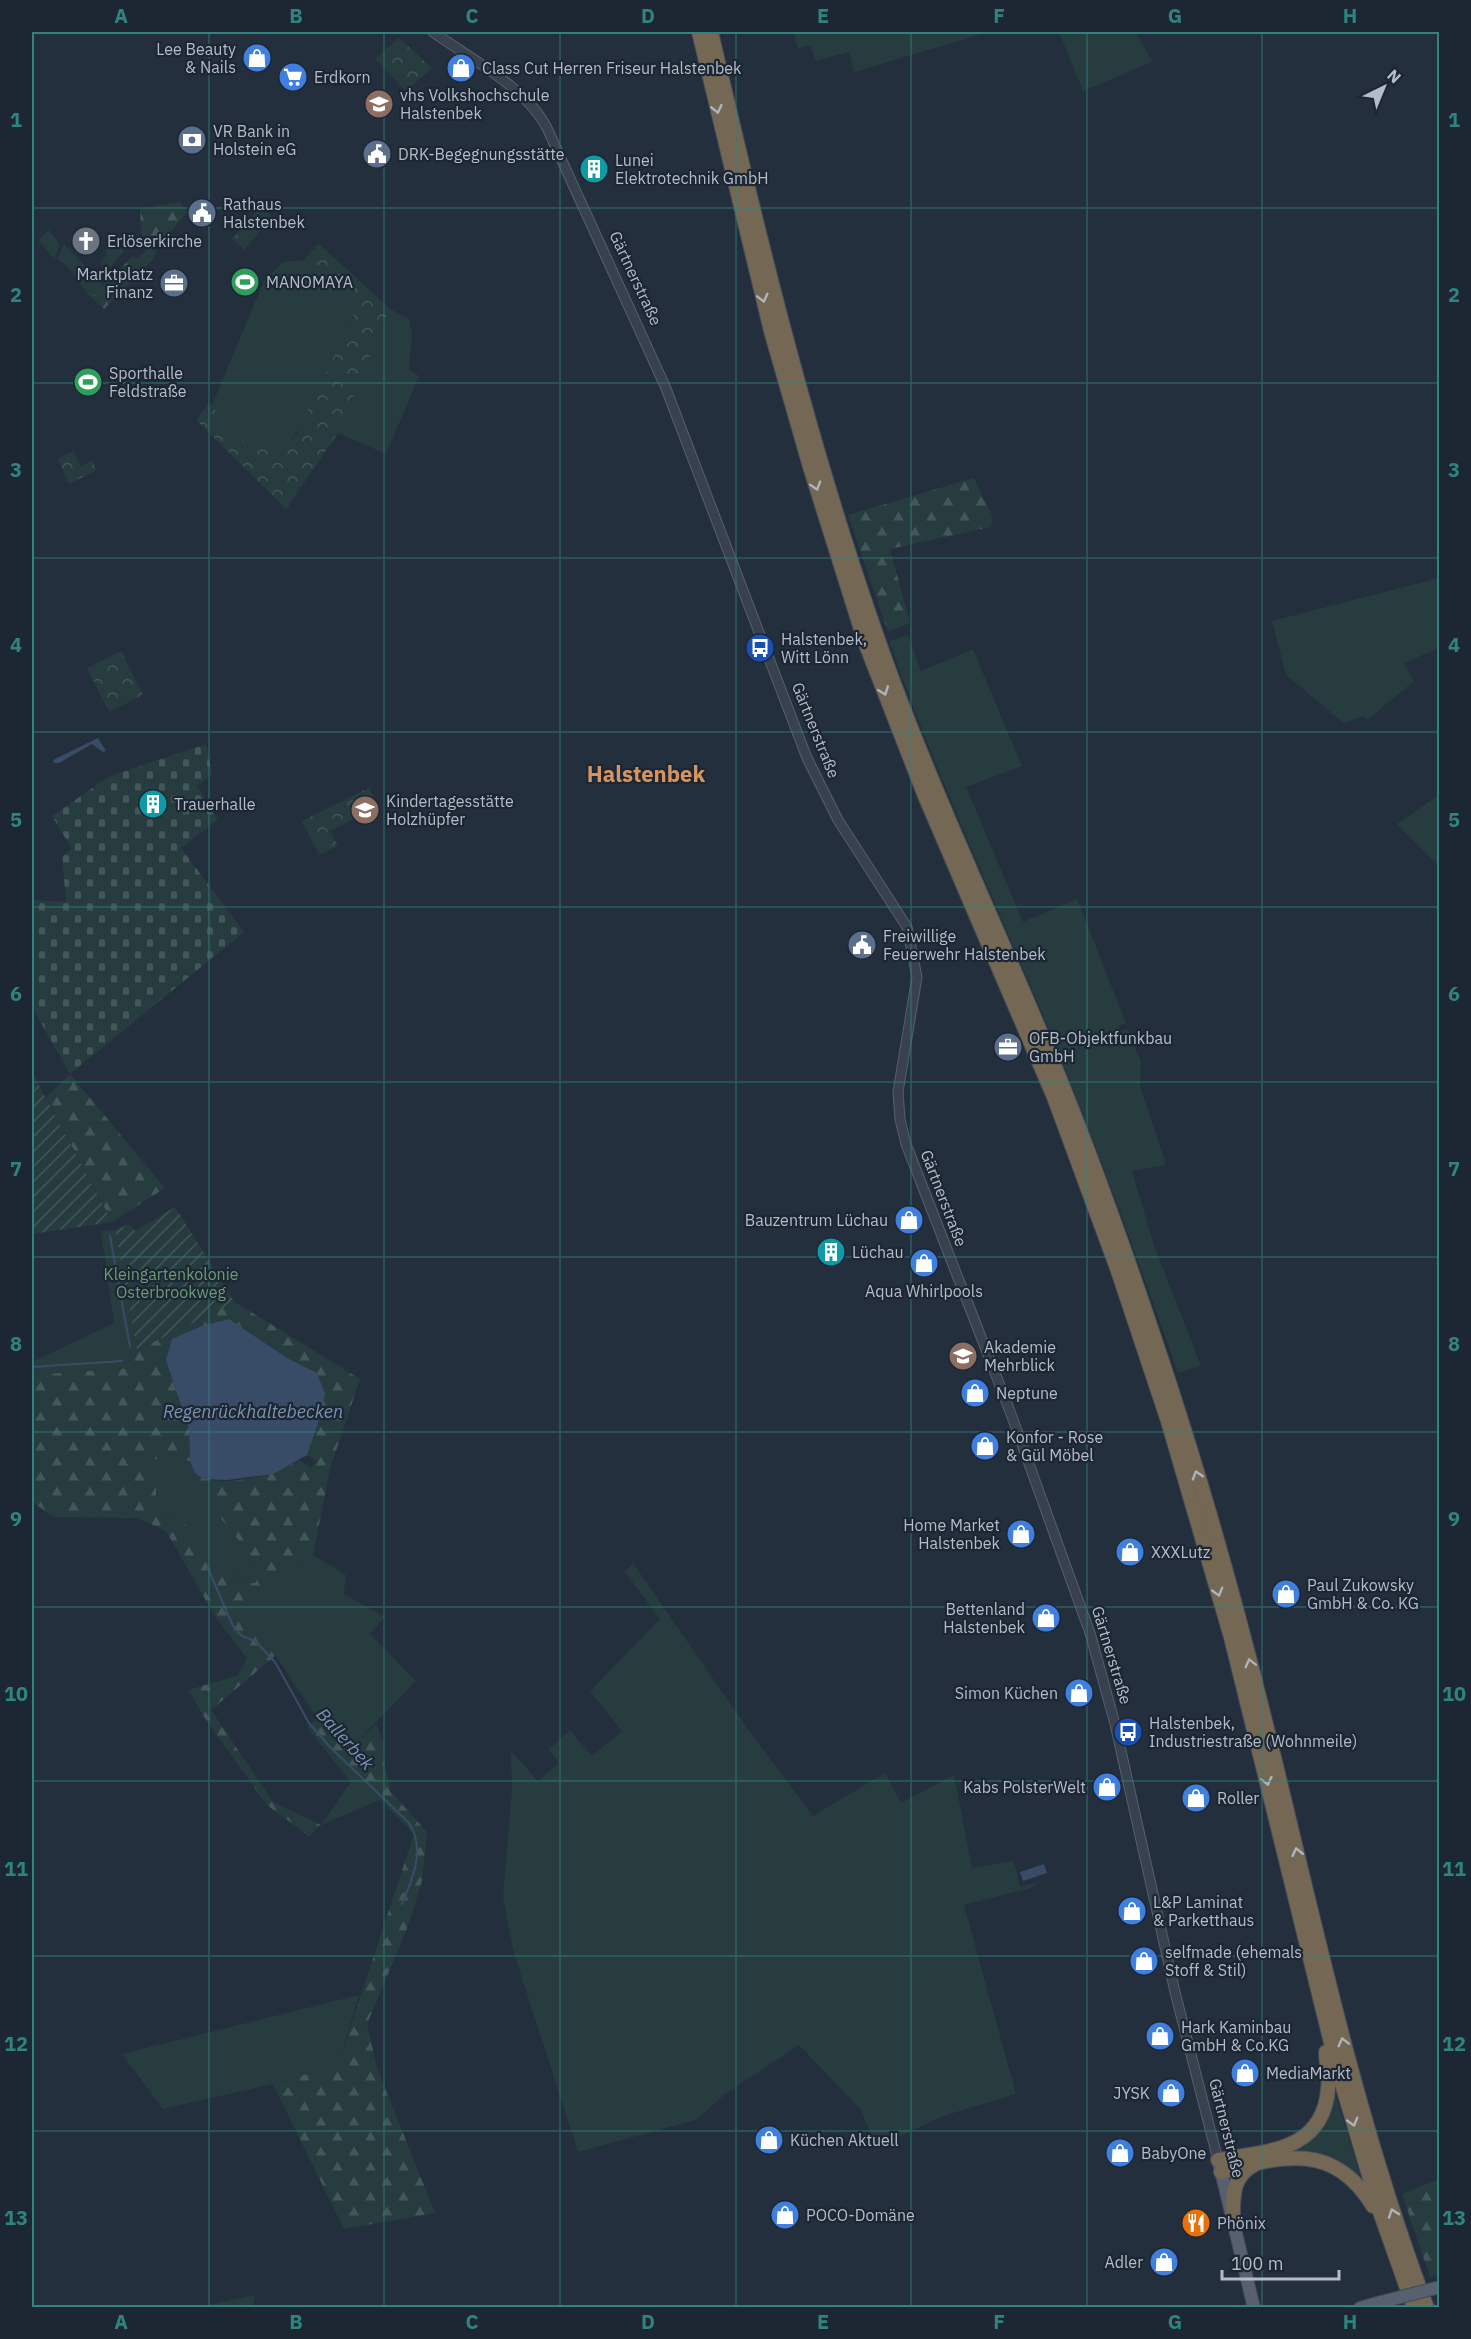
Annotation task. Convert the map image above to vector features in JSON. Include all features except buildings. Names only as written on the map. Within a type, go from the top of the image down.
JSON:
[{"type":"highway","points":[[699,32],[771,331],[811,470],[865,642],[929,806],[1054,1097],[1117,1268],[1168,1421],[1231,1637],[1326,2026],[1387,2235],[1414,2307]]},
{"type":"highway","points":[[711,32],[783,327],[823,468],[876,634],[937,794],[1077,1122],[1129,1263],[1179,1414],[1240,1622],[1351,2074],[1390,2205],[1428,2307]]},
{"type":"highway","points":[[1219,2166],[1290,2145],[1312,2130],[1321,2116],[1328,2095],[1326,2026]]},
{"type":"highway","points":[[1219,2166],[1296,2156],[1335,2169],[1365,2194],[1387,2235]]},
{"type":"highway","points":[[1233,2221],[1233,2197],[1238,2179],[1248,2168],[1263,2161]]},
{"type":"main road","name":"Gärtnerstraße","points":[[1219,2166],[1254,2307]]},
{"type":"main road","points":[[1360,2307],[1440,2287]]},
{"type":"street","name":"Gärtnerstraße","points":[[433,32],[519,94],[538,113],[552,137],[650,348],[807,758],[838,820],[907,927],[917,977],[899,1084],[900,1119],[913,1164],[998,1381],[1090,1633],[1115,1725],[1175,1992],[1219,2166]]},
{"type":"green space","points":[[793,32],[988,32],[854,72],[849,52],[815,61],[811,45],[798,48]]},
{"type":"green space","points":[[1059,32],[1136,32],[1152,62],[1083,91]]},
{"type":"green space","points":[[399,38],[432,68],[406,91],[375,59]]},
{"type":"green space","points":[[180,202],[187,212],[156,250],[155,257],[104,309],[91,297],[133,256],[138,259],[148,248],[141,232],[140,209]]},
{"type":"green space","points":[[261,207],[273,218],[244,249],[232,239]]},
{"type":"green space","points":[[49,230],[60,245],[54,259],[38,240]]},
{"type":"green space","points":[[114,241],[124,251],[110,267],[106,263],[103,266],[100,263],[107,255],[105,251]]},
{"type":"green space","points":[[64,244],[103,285],[91,297],[72,271],[57,259]]},
{"type":"green space","points":[[319,244],[390,309],[338,433],[286,509],[196,420],[208,404],[212,405],[224,424],[243,440],[266,446],[292,439],[297,433],[353,317],[355,305],[353,295],[342,280],[324,268],[304,260]]},
{"type":"green space","points":[[304,260],[331,272],[346,283],[355,300],[355,310],[325,379],[297,432],[291,439],[276,445],[251,443],[238,437],[227,428],[212,405],[264,281],[283,262]]},
{"type":"green space","points":[[390,309],[409,319],[412,334],[409,370],[419,376],[386,454],[338,433]]},
{"type":"green space","points":[[73,451],[81,466],[92,461],[97,470],[69,484],[58,459]]},
{"type":"green space","points":[[974,478],[992,516],[991,527],[890,549],[910,623],[888,632],[848,515]]},
{"type":"green space","points":[[1439,578],[1439,648],[1404,663],[1414,681],[1367,720],[1363,716],[1344,723],[1286,675],[1272,621]]},
{"type":"green space","points":[[908,635],[921,671],[973,649],[1022,766],[966,787],[1023,922],[1077,899],[1126,1023],[1119,1026],[1121,1031],[1128,1029],[1141,1062],[1140,1086],[1166,1165],[1132,1171],[1155,1248],[1201,1366],[1178,1373],[1071,1083],[927,743],[889,641]]},
{"type":"green space","points":[[121,651],[143,695],[109,712],[87,668]]},
{"type":"green space","points":[[206,744],[212,774],[197,786],[218,819],[181,848],[244,932],[70,1074],[32,1007],[32,900],[66,902],[62,856],[72,849],[52,816],[110,776]]},
{"type":"green space","points":[[369,788],[379,807],[330,831],[338,846],[319,855],[302,821]]},
{"type":"green space","points":[[1439,795],[1439,866],[1397,824]]},
{"type":"green space","points":[[32,1072],[112,1222],[32,1234]]},
{"type":"green space","points":[[70,1074],[165,1188],[112,1222],[46,1097]]},
{"type":"green space","name":"Kleingartenkolonie Osterbrookweg","points":[[175,1207],[235,1302],[137,1350],[115,1230],[130,1224],[135,1231]]},
{"type":"green space","points":[[115,1230],[137,1350],[132,1368],[32,1375],[32,1362],[114,1323],[101,1231]]},
{"type":"green space","points":[[235,1302],[360,1379],[330,1469],[313,1555],[241,1603],[276,1655],[211,1710],[273,1802],[321,1825],[309,1836],[267,1805],[204,1717],[189,1690],[238,1675],[247,1658],[216,1618],[166,1531],[137,1518],[54,1517],[32,1502],[32,1375],[131,1368],[137,1350]],"holes":[[[229,1319],[287,1358],[317,1373],[311,1442],[307,1455],[317,1461],[311,1468],[299,1460],[276,1471],[232,1481],[218,1481],[195,1473],[192,1486],[229,1528],[254,1564],[259,1575],[255,1583],[245,1583],[175,1515],[167,1520],[156,1509],[156,1481],[149,1470],[150,1459],[190,1461],[189,1429],[166,1360]]]},
{"type":"green space","points":[[150,1459],[190,1461],[195,1473],[192,1486],[247,1552],[259,1575],[255,1583],[246,1583],[241,1579],[175,1515],[167,1520],[156,1509],[156,1481],[149,1470]]},
{"type":"green space","points":[[313,1555],[346,1575],[344,1594],[385,1617],[370,1634],[416,1681],[354,1745],[317,1718],[241,1603]]},
{"type":"green space","points":[[633,1563],[743,1722],[813,1816],[885,1773],[901,1803],[954,1775],[972,1868],[1014,1861],[1020,1887],[1039,1882],[1031,1888],[964,1905],[1016,2094],[943,2116],[877,2147],[860,2109],[799,2045],[725,2094],[696,2120],[578,2152],[513,1950],[503,1898],[512,1788],[511,1751],[538,1781],[559,1763],[549,1749],[570,1730],[592,1756],[622,1731],[590,1691],[660,1619],[625,1572]]},
{"type":"green space","points":[[317,1718],[354,1745],[376,1724],[384,1745],[383,1759],[391,1792],[427,1832],[422,1881],[408,1926],[367,2024],[377,2068],[435,2213],[344,2229],[273,2084],[338,2065],[414,1834],[380,1800],[351,1782],[307,1727]]},
{"type":"green space","points":[[351,1782],[380,1800],[321,1825]]},
{"type":"green space","points":[[359,1995],[338,2066],[273,2084],[163,2109],[122,2054]]},
{"type":"green space","points":[[1334,2090],[1362,2182],[1280,2153],[1300,2144]]},
{"type":"green space","points":[[1439,2179],[1439,2274],[1430,2277],[1402,2194]]},
{"type":"green space","points":[[255,2295],[253,2307],[199,2307]]},
{"type":"water","points":[[98,738],[106,751],[103,752],[92,744],[59,763],[54,763],[53,760]]},
{"type":"water","name":"Regenrückhaltebecken","points":[[229,1319],[287,1358],[317,1373],[325,1394],[321,1414],[307,1455],[273,1474],[227,1480],[203,1479],[195,1473],[190,1461],[189,1429],[166,1360],[172,1339],[202,1326]]},
{"type":"water","points":[[1044,1864],[1047,1873],[1023,1881],[1020,1872]]},
{"type":"waterway","points":[[110,1236],[130,1347]]},
{"type":"waterway","points":[[32,1367],[122,1361]]},
{"type":"waterway","name":"Ballerbek","points":[[207,1566],[233,1626],[242,1636],[255,1641],[275,1662],[309,1723],[330,1747],[409,1823],[417,1843],[417,1853],[414,1873],[402,1904]]},
{"type":"place","name":"Lee Beauty & Nails","points":[[257,58]]},
{"type":"place","name":"Class Cut Herren Friseur Halstenbek","points":[[461,68]]},
{"type":"place","name":"Erdkorn","points":[[293,77]]},
{"type":"place","name":"vhs Volkshochschule Halstenbek","points":[[379,104]]},
{"type":"place","name":"VR Bank in Holstein eG","points":[[192,140]]},
{"type":"place","name":"DRK-Begegnungsstätte","points":[[377,154]]},
{"type":"place","name":"Lunei Elektrotechnik GmbH","points":[[594,169]]},
{"type":"place","name":"Rathaus Halstenbek","points":[[202,213]]},
{"type":"place","name":"Erlöserkirche","points":[[86,241]]},
{"type":"place","name":"MANOMAYA","points":[[245,282]]},
{"type":"place","name":"Marktplatz Finanz","points":[[174,283]]},
{"type":"place","name":"Sporthalle Feldstraße","points":[[88,382]]},
{"type":"place","name":"Halstenbek, Witt Lönn","points":[[760,648]]},
{"type":"place","name":"Trauerhalle","points":[[153,804]]},
{"type":"place","name":"Kindertagesstätte Holzhüpfer","points":[[365,810]]},
{"type":"place","name":"Freiwillige Feuerwehr Halstenbek","points":[[862,945]]},
{"type":"place","name":"OFB-Objektfunkbau GmbH","points":[[1008,1047]]},
{"type":"place","name":"Bauzentrum Lüchau","points":[[909,1220]]},
{"type":"place","name":"Lüchau","points":[[831,1252]]},
{"type":"place","name":"Aqua Whirlpools","points":[[924,1263]]},
{"type":"place","name":"Akademie Mehrblick","points":[[963,1356]]},
{"type":"place","name":"Neptune","points":[[975,1393]]},
{"type":"place","name":"Konfor - Rose & Gül Möbel","points":[[985,1446]]},
{"type":"place","name":"Home Market Halstenbek","points":[[1021,1534]]},
{"type":"place","name":"XXXLutz","points":[[1130,1552]]},
{"type":"place","name":"Paul Zukowsky GmbH & Co. KG","points":[[1286,1594]]},
{"type":"place","name":"Bettenland Halstenbek","points":[[1046,1618]]},
{"type":"place","name":"Simon Küchen","points":[[1079,1693]]},
{"type":"place","name":"Halstenbek, Industriestraße (Wohnmeile)","points":[[1128,1732]]},
{"type":"place","name":"Kabs PolsterWelt","points":[[1107,1787]]},
{"type":"place","name":"Roller","points":[[1196,1798]]},
{"type":"place","name":"L&P Laminat & Parketthaus","points":[[1132,1911]]},
{"type":"place","name":"selfmade (ehemals Stoff & Stil)","points":[[1144,1961]]},
{"type":"place","name":"Hark Kaminbau GmbH & Co.KG","points":[[1160,2036]]},
{"type":"place","name":"MediaMarkt","points":[[1245,2073]]},
{"type":"place","name":"JYSK","points":[[1171,2093]]},
{"type":"place","name":"Küchen Aktuell","points":[[769,2140]]},
{"type":"place","name":"BabyOne","points":[[1120,2153]]},
{"type":"place","name":"POCO-Domäne","points":[[785,2215]]},
{"type":"place","name":"Phönix","points":[[1196,2223]]},
{"type":"place","name":"Adler","points":[[1164,2262]]},
{"type":"district","name":"Halstenbek","points":[[646,774]]}]
